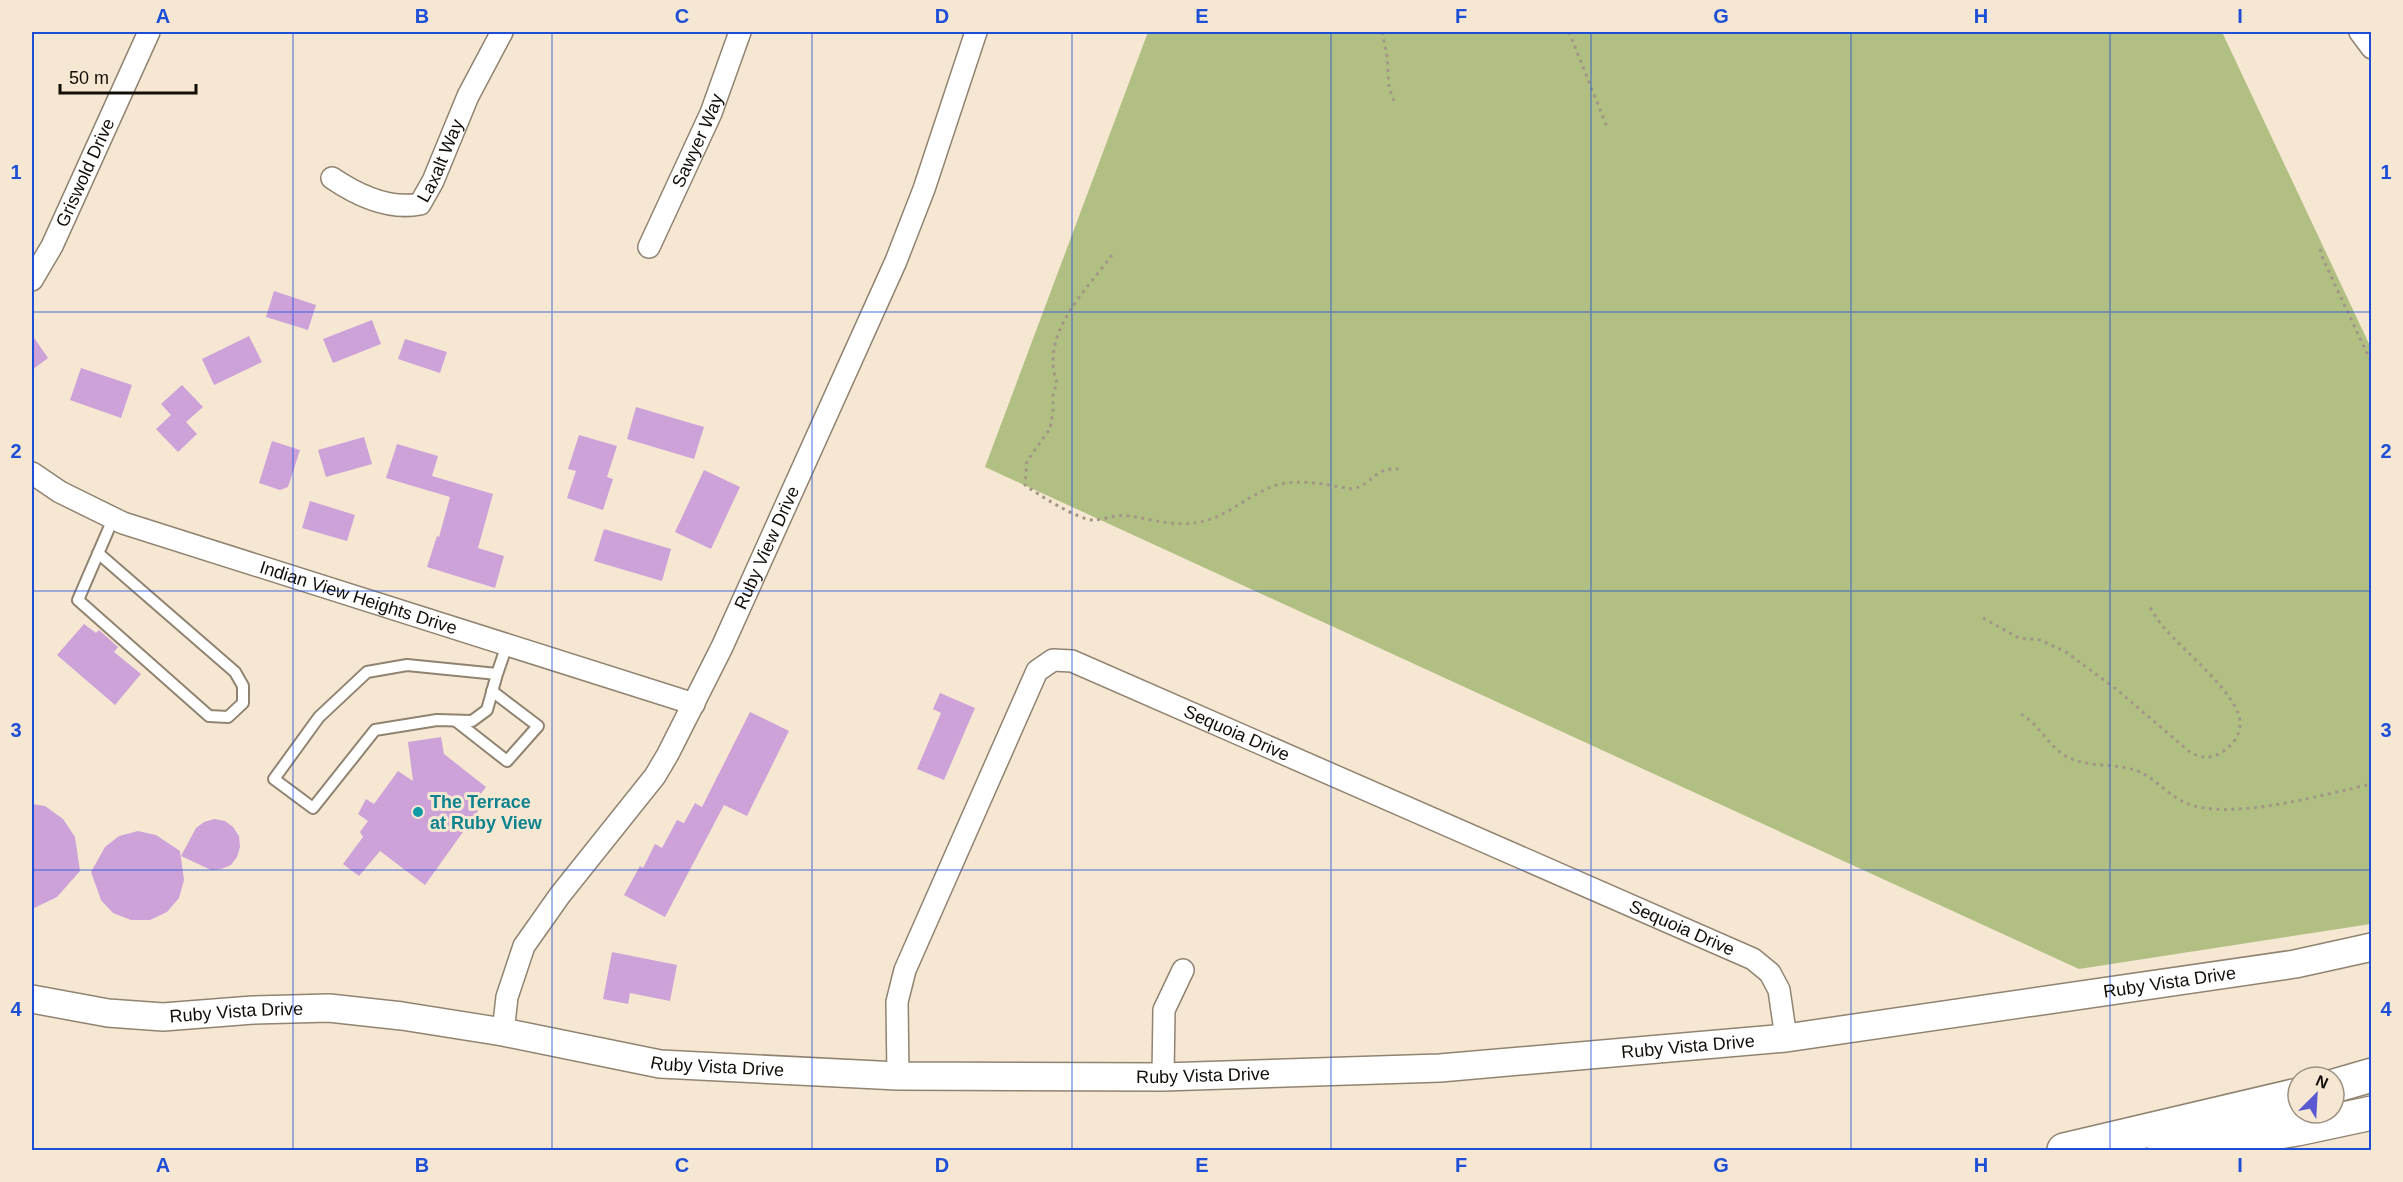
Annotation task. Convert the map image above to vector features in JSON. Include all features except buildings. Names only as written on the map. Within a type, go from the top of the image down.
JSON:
[{"type":"highway","points":[[2346,1083],[2372,1075]]},
{"type":"highway","points":[[2064,1150],[2286,1098]]},
{"type":"highway","points":[[2164,1150],[2296,1129],[2372,1113]]},
{"type":"street","name":"Griswold Drive","points":[[32,280],[52,246],[149,32]]},
{"type":"street","name":"Laxalt Way","points":[[332,178],[370,199],[406,206],[420,204],[433,181],[468,96],[502,32]]},
{"type":"street","name":"Sawyer Way","points":[[648,247],[711,113],[740,32]]},
{"type":"street","name":"Ruby View Drive","points":[[503,1032],[507,997],[524,946],[560,895],[655,776],[722,647],[896,261],[924,189],[976,32]]},
{"type":"street","points":[[2360,32],[2372,48]]},
{"type":"street","name":"Indian View Heights Drive","points":[[32,473],[60,492],[113,519],[694,704]]},
{"type":"street","name":"Sequoia Drive","points":[[898,1076],[897,1002],[905,970],[1037,671],[1053,660],[1072,661],[1753,959],[1770,973],[1779,990],[1786,1038]]},
{"type":"street","name":"Ruby Vista Drive","points":[[32,999],[108,1013],[163,1017],[253,1010],[328,1008],[402,1016],[503,1032],[660,1064],[898,1076],[1163,1077],[1440,1068],[1786,1038],[2295,964],[2372,947]]},
{"type":"street","points":[[1163,1077],[1164,1010],[1183,970]]},
{"type":"lane","points":[[98,554],[235,672],[243,686],[243,703],[228,717],[209,716],[78,600],[113,519]]},
{"type":"lane","points":[[496,674],[407,666],[367,672],[319,717],[274,779],[314,808],[375,730],[437,720],[472,721],[487,710],[496,674],[507,645]]},
{"type":"lane","points":[[456,721],[507,761],[538,726],[492,691]]},
{"type":"path","points":[[1382,32],[1387,56],[1389,88],[1394,100]]},
{"type":"path","points":[[1569,32],[1607,127]]},
{"type":"path","points":[[2320,249],[2372,364]]},
{"type":"path","points":[[1112,255],[1075,303],[1058,332],[1052,369],[1057,383],[1053,394],[1050,429],[1027,461],[1025,485],[1032,491],[1091,520],[1128,516],[1193,524],[1227,510],[1273,486],[1314,483],[1352,489],[1358,488],[1381,471],[1402,469]]},
{"type":"path","points":[[1983,618],[2019,638],[2040,640],[2066,652],[2116,689],[2191,753],[2202,758],[2218,755],[2237,737],[2241,722],[2239,714],[2225,693],[2165,629],[2149,606]]},
{"type":"path","points":[[2021,714],[2031,719],[2063,754],[2082,761],[2139,771],[2186,803],[2202,807],[2251,808],[2372,784]]},
{"type":"green space","points":[[1148,32],[2222,32],[2371,348],[2371,924],[2079,969],[985,467]]},
{"type":"place","name":"The Terrace at Ruby View","points":[[418,812]]}]
